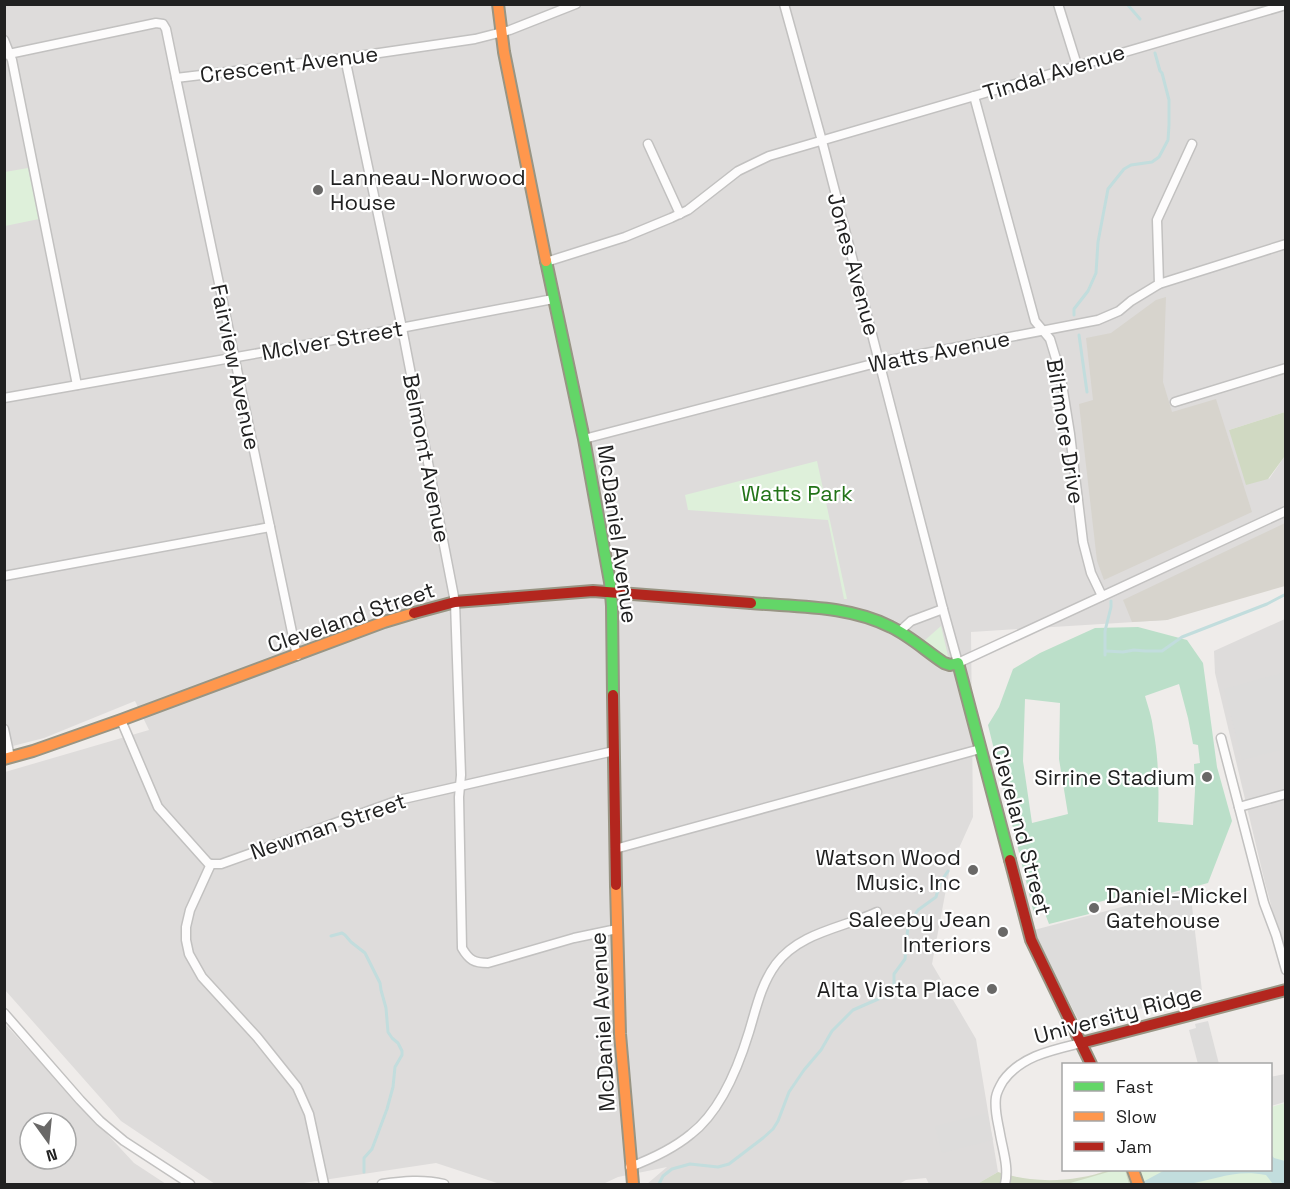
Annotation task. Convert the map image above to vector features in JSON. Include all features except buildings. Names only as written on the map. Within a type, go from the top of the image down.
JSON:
[{"type":"street","name":"McDaniel Avenue","points":[[498,4],[501,33],[553,299],[584,439],[610,591],[614,664],[615,849],[620,1034],[633,1185]]},
{"type":"street","name":"Crescent Avenue","points":[[7,54],[156,23],[163,24],[166,29],[176,78],[345,58],[475,39],[510,30],[576,4]]},
{"type":"street","name":"Jones Avenue","points":[[784,4],[958,663]]},
{"type":"street","points":[[1058,4],[1077,64]]},
{"type":"street","name":"Tindal Avenue","points":[[546,262],[625,237],[680,214],[738,171],[769,156],[1286,4]]},
{"type":"street","points":[[4,40],[77,385]]},
{"type":"street","name":"Belmont Avenue","points":[[345,58],[402,328],[455,602],[461,775],[459,787],[462,948],[470,960],[488,963],[574,938],[617,929]]},
{"type":"street","name":"Fairview Avenue","points":[[176,78],[297,656]]},
{"type":"street","name":"Biltmore Drive","points":[[974,96],[1035,321],[1050,339],[1062,381],[1071,434],[1083,542],[1091,573],[1102,596]]},
{"type":"street","points":[[648,144],[680,214]]},
{"type":"street","points":[[1159,284],[1157,220],[1192,144]]},
{"type":"street","name":"Watts Avenue","points":[[584,439],[880,362],[1098,320],[1109,316],[1159,284],[1286,244]]},
{"type":"street","name":"McIver Street","points":[[4,398],[553,299]]},
{"type":"street","points":[[1175,402],[1286,368]]},
{"type":"street","points":[[958,663],[1286,511]]},
{"type":"street","points":[[4,576],[270,527]]},
{"type":"street","name":"Cleveland Street","points":[[7,758],[121,720],[384,622],[455,602],[610,591],[852,613],[900,631],[944,663],[958,663],[1031,940],[1090,1063]]},
{"type":"street","points":[[900,631],[911,621],[943,609]]},
{"type":"street","points":[[121,720],[158,807],[211,864],[190,910],[186,927],[189,954],[202,977],[257,1037],[297,1088],[309,1114],[324,1185]]},
{"type":"street","points":[[4,729],[7,758]]},
{"type":"street","points":[[1221,738],[1264,903],[1286,970]]},
{"type":"street","points":[[615,849],[980,749]]},
{"type":"street","name":"Newman Street","points":[[211,864],[221,864],[399,800],[614,751]]},
{"type":"street","points":[[1239,807],[1286,794]]},
{"type":"street","points":[[630,1167],[659,1154],[691,1134],[706,1120],[720,1101],[735,1071],[763,990],[776,964],[806,940],[877,912]]},
{"type":"street","name":"University Ridge","points":[[1005,1185],[1006,1162],[995,1110],[996,1094],[1009,1073],[1024,1061],[1059,1048],[1286,990]]},
{"type":"street","points":[[4,1013],[100,1121],[124,1141],[190,1185]]},
{"type":"street","points":[[382,1185],[422,1181],[444,1185]]},
{"type":"shaded area","points":[[4,5],[1285,5],[1285,412],[1229,430],[1269,479],[1285,456],[1285,564],[1167,620],[971,632],[973,817],[950,868],[932,964],[976,1039],[998,1172],[977,1184],[929,1184],[926,1178],[906,1180],[899,1184],[647,1184],[667,1167],[618,1177],[603,1184],[500,1184],[436,1163],[297,1184],[215,1184],[121,1121],[5,990],[5,772],[149,730],[135,701],[44,738],[5,748]]},
{"type":"shaded area","points":[[1166,297],[1163,382],[1172,412],[1216,399],[1252,512],[1104,580],[1097,561],[1079,404],[1093,400],[1086,338],[1111,333],[1156,300]]},
{"type":"shaded area","points":[[1285,523],[1285,586],[1167,620],[1132,622],[1123,600]]},
{"type":"shaded area","points":[[1285,619],[1285,956],[1265,883],[1215,673],[1214,651]]},
{"type":"shaded area","points":[[1285,672],[1285,749],[1242,760],[1224,689]]},
{"type":"shaded area","points":[[1190,889],[1202,991],[1091,1023],[1079,1021],[1040,947],[1034,930]]},
{"type":"shaded area","points":[[1208,1021],[1219,1063],[1198,1063],[1189,1030],[1196,1028],[1195,1024]]},
{"type":"shaded area","points":[[4,1023],[134,1163],[166,1184],[5,1184]]},
{"type":"shaded area","points":[[1285,1074],[1285,1102],[1272,1106],[1272,1077]]},
{"type":"shaded area","points":[[987,1113],[993,1140],[942,1153],[935,1126]]},
{"type":"green space","points":[[28,168],[39,219],[5,226],[5,172]]},
{"type":"green space","points":[[1285,412],[1285,456],[1268,479],[1246,485],[1229,430]]},
{"type":"green space","name":"Watts Park","points":[[817,461],[847,599],[844,599],[828,520],[688,510],[685,495]]},
{"type":"green space","points":[[941,626],[949,660],[924,641]]},
{"type":"green space","name":"Sirrine Stadium","points":[[1138,627],[1187,640],[1203,663],[1217,767],[1232,821],[1208,883],[1133,903],[1130,894],[1087,905],[1089,914],[1049,924],[1044,911],[1034,914],[988,725],[999,707],[1013,669],[1040,653],[1095,628]],"holes":[[[1179,684],[1193,744],[1198,745],[1200,763],[1194,764],[1193,825],[1158,822],[1156,751],[1152,720],[1145,696]],[[1025,699],[1060,703],[1059,759],[1068,814],[1032,823],[1023,761]]]},
{"type":"green space","points":[[1285,1103],[1285,1184],[1131,1184],[1126,1171],[1272,1171],[1272,1107]]},
{"type":"green space","points":[[1112,1171],[1125,1171],[1129,1184],[1067,1184]]},
{"type":"green space","points":[[1163,1171],[1139,1184],[977,1184],[998,1172],[1040,1180],[1080,1178],[1099,1173]]},
{"type":"water","points":[[1272,1155],[1285,1161],[1285,1184],[1273,1184],[1266,1175],[1244,1173],[1181,1185],[1139,1184],[1163,1171],[1272,1171]]},
{"type":"waterway","points":[[1127,4],[1140,19]]},
{"type":"waterway","points":[[1074,315],[1074,309],[1088,291],[1096,273],[1098,242],[1108,189],[1124,169],[1131,165],[1152,162],[1159,157],[1168,140],[1169,100],[1155,53]]},
{"type":"waterway","points":[[1079,335],[1087,392]]},
{"type":"waterway","points":[[1106,651],[1162,651],[1182,637],[1267,604],[1286,594]]},
{"type":"waterway","points":[[1105,655],[1105,631],[1111,601]]},
{"type":"waterway","points":[[659,1184],[663,1176],[672,1169],[690,1164],[718,1167],[729,1164],[773,1129],[789,1092],[821,1050],[832,1031],[853,1010],[892,993],[894,974],[905,959],[908,925],[918,910],[936,897],[940,883],[948,871]]},
{"type":"waterway","points":[[331,936],[342,933],[365,953],[380,983],[386,1008],[388,1032],[402,1051],[395,1067],[387,1109],[372,1149],[364,1158],[364,1172]]},
{"type":"traffic: fast","points":[[546,261],[584,439],[610,582],[613,695]]},
{"type":"traffic: fast","points":[[751,603],[822,608],[875,620],[911,639],[944,663],[950,665],[958,663],[1010,860]]},
{"type":"traffic: slow","points":[[498,4],[504,52],[546,261]]},
{"type":"traffic: slow","points":[[4,759],[121,720],[384,622],[414,613]]},
{"type":"traffic: slow","points":[[616,885],[620,1034],[633,1184]]},
{"type":"traffic: slow","points":[[1133,1171],[1138,1184]]},
{"type":"traffic: jam","points":[[414,613],[455,602],[593,591],[751,603]]},
{"type":"traffic: jam","points":[[613,695],[616,885]]},
{"type":"traffic: jam","points":[[1010,860],[1031,940],[1091,1063]]},
{"type":"traffic: jam","points":[[1081,1043],[1286,990]]},
{"type":"place","name":"Lanneau-Norwood House","points":[[318,190]]},
{"type":"place","name":"Sirrine Stadium","points":[[1207,777]]},
{"type":"place","name":"Watson Wood Music, Inc","points":[[973,870]]},
{"type":"place","name":"Daniel-Mickel Gatehouse","points":[[1094,908]]},
{"type":"place","name":"Saleeby Jean Interiors","points":[[1003,932]]},
{"type":"place","name":"Alta Vista Place","points":[[992,989]]}]
